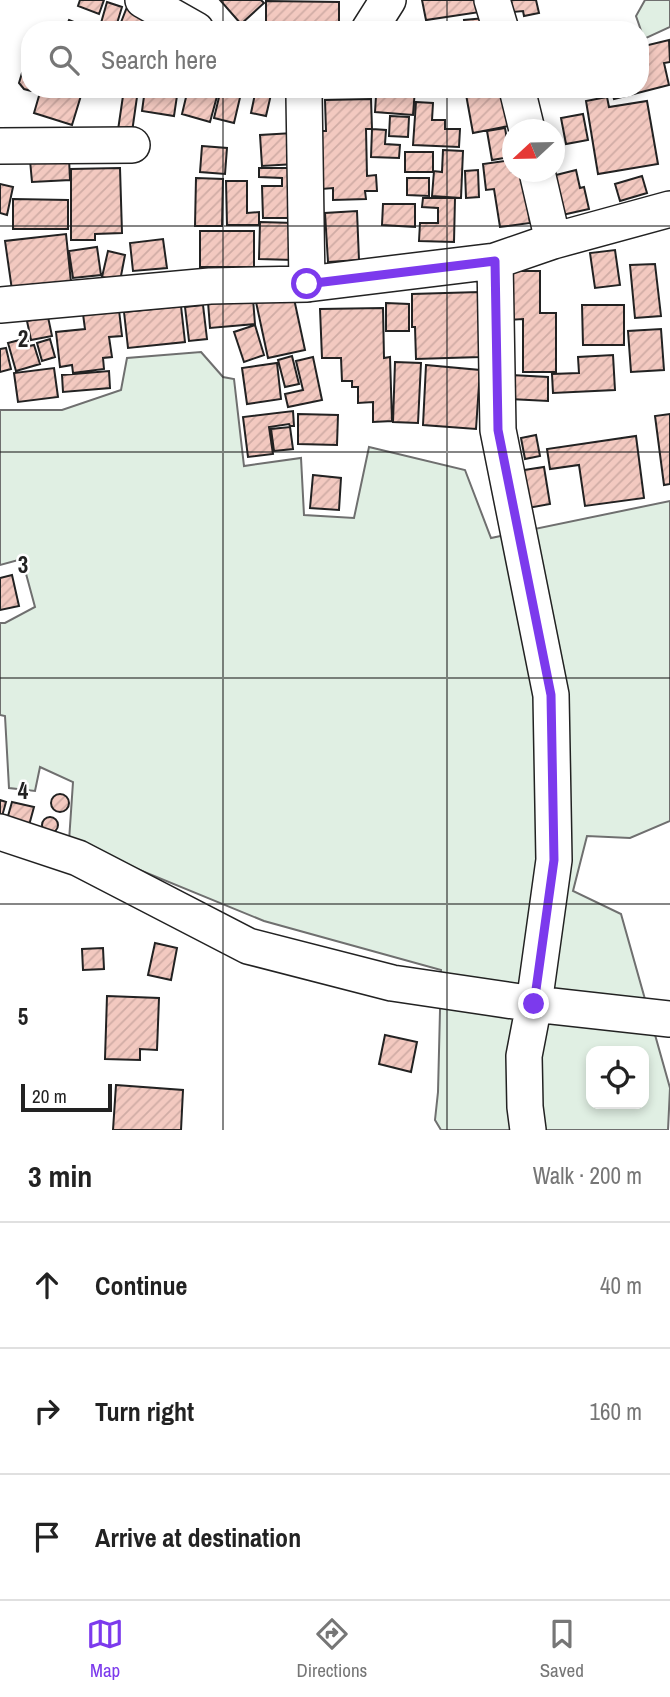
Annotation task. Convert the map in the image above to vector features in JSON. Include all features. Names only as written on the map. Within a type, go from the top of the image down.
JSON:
[{"type":"street","points":[[143,0],[180,21]]},
{"type":"street","points":[[375,21],[388,0]]},
{"type":"street","points":[[492,0],[498,21]]},
{"type":"street","points":[[303,98],[307,284]]},
{"type":"street","points":[[519,98],[524,119]]},
{"type":"street","points":[[0,146],[132,145]]},
{"type":"street","points":[[539,182],[553,241]]},
{"type":"street","points":[[0,305],[210,286],[307,284],[495,261],[553,241],[670,209]]},
{"type":"street","points":[[495,261],[498,430],[551,695],[554,860],[524,1066],[528,1130]]},
{"type":"street","points":[[0,832],[78,858],[248,946],[393,984],[534,1004],[670,1019]]},
{"type":"green space","points":[[645,0],[670,0],[670,27],[649,37],[649,21],[638,21],[636,16]]},
{"type":"green space","points":[[201,352],[223,377],[234,379],[244,466],[301,458],[304,515],[354,518],[369,447],[465,470],[491,538],[670,501],[670,821],[630,838],[587,836],[573,891],[621,914],[670,1088],[668,1130],[441,1130],[435,1120],[441,970],[264,921],[69,841],[73,782],[40,767],[35,791],[9,788],[5,716],[0,715],[0,623],[35,607],[22,559],[0,565],[0,410],[62,410],[121,390],[127,358]]},
{"type":"building","points":[[80,0],[104,0],[99,14],[78,6]]},
{"type":"building","points":[[220,0],[261,0],[264,3],[244,21],[238,21]]},
{"type":"building","points":[[422,0],[478,0],[480,12],[426,20]]},
{"type":"building","points":[[511,0],[536,0],[539,13],[524,16],[523,11],[513,12]]},
{"type":"building","points":[[266,1],[339,2],[339,21],[266,21]]},
{"type":"building","points":[[107,2],[122,7],[118,21],[102,21]]},
{"type":"building","points":[[127,7],[150,16],[148,21],[122,21]]},
{"type":"building","points":[[485,18],[485,21],[464,21]]},
{"type":"building","points":[[669,40],[670,62],[664,63],[669,85],[649,90],[649,45]]},
{"type":"building","points":[[38,98],[80,98],[72,125],[34,113]]},
{"type":"building","points":[[123,98],[137,98],[132,132],[118,130]]},
{"type":"building","points":[[144,98],[177,98],[174,116],[142,111]]},
{"type":"building","points":[[186,98],[217,98],[210,122],[182,114]]},
{"type":"building","points":[[219,98],[240,98],[234,123],[214,118]]},
{"type":"building","points":[[254,98],[270,98],[266,116],[251,113]]},
{"type":"building","points":[[376,98],[414,98],[413,115],[375,112]]},
{"type":"building","points":[[467,98],[509,98],[513,119],[502,119],[502,127],[473,133]]},
{"type":"building","points":[[607,98],[609,107],[647,101],[658,164],[598,174],[586,101]]},
{"type":"building","points":[[371,99],[372,129],[366,129],[367,176],[376,175],[377,191],[365,191],[366,199],[333,200],[333,188],[322,189],[318,131],[326,131],[325,100]]},
{"type":"building","points":[[416,102],[433,103],[432,120],[445,120],[445,129],[460,129],[459,147],[413,145]]},
{"type":"building","points":[[583,114],[588,140],[566,144],[565,119],[561,118]]},
{"type":"building","points":[[390,116],[409,117],[408,137],[389,136]]},
{"type":"building","points":[[502,128],[502,158],[492,160],[487,131]]},
{"type":"building","points":[[372,129],[386,130],[385,144],[400,145],[399,158],[371,157]]},
{"type":"building","points":[[293,133],[295,164],[262,166],[260,135]]},
{"type":"building","points":[[202,146],[227,148],[225,174],[200,172]]},
{"type":"building","points":[[443,150],[463,151],[461,198],[432,196],[434,171],[442,172]]},
{"type":"building","points":[[405,152],[433,152],[433,172],[405,172]]},
{"type":"building","points":[[69,158],[70,180],[32,182],[30,160]]},
{"type":"building","points":[[502,161],[502,182],[524,182],[530,223],[500,227],[494,189],[486,190],[483,164]]},
{"type":"building","points":[[120,168],[122,233],[95,234],[95,240],[71,240],[71,169]]},
{"type":"building","points":[[259,168],[295,168],[294,218],[263,218],[262,186],[282,186],[282,178],[259,177]]},
{"type":"building","points":[[478,170],[479,197],[466,198],[465,171]]},
{"type":"building","points":[[576,170],[580,188],[584,187],[589,209],[562,215],[554,182],[565,182],[565,173]]},
{"type":"building","points":[[642,176],[647,193],[620,201],[615,184]]},
{"type":"building","points":[[196,178],[223,179],[222,226],[195,226]]},
{"type":"building","points":[[407,178],[429,178],[429,196],[407,195]]},
{"type":"building","points":[[226,181],[247,181],[247,213],[259,212],[259,225],[227,225]]},
{"type":"building","points":[[0,184],[13,187],[7,215],[0,213]]},
{"type":"building","points":[[423,198],[455,198],[454,242],[419,241],[420,223],[438,223],[438,208],[422,207]]},
{"type":"building","points":[[13,199],[68,200],[68,229],[13,229]]},
{"type":"building","points":[[383,204],[415,204],[415,227],[382,225]]},
{"type":"building","points":[[357,211],[359,260],[328,262],[325,213]]},
{"type":"building","points":[[260,222],[294,223],[293,260],[259,259]]},
{"type":"building","points":[[200,231],[254,231],[254,267],[200,267]]},
{"type":"building","points":[[66,234],[71,282],[12,290],[5,241]]},
{"type":"building","points":[[163,239],[167,268],[133,271],[130,243]]},
{"type":"building","points":[[97,247],[101,275],[73,278],[69,251]]},
{"type":"building","points":[[615,250],[620,285],[595,288],[590,253]]},
{"type":"building","points":[[108,251],[125,255],[120,281],[102,277]]},
{"type":"building","points":[[655,264],[661,316],[635,318],[630,265]]},
{"type":"building","points":[[507,271],[540,271],[540,313],[556,313],[556,372],[523,372],[523,319],[508,320]]},
{"type":"building","points":[[479,292],[480,357],[416,359],[412,294]]},
{"type":"building","points":[[293,294],[305,350],[268,358],[256,302]]},
{"type":"building","points":[[253,299],[255,324],[210,328],[208,302]]},
{"type":"building","points":[[386,303],[409,304],[409,331],[386,331]]},
{"type":"building","points":[[203,305],[207,339],[189,341],[185,307]]},
{"type":"building","points":[[582,305],[624,305],[624,345],[583,345]]},
{"type":"building","points":[[181,306],[185,342],[128,348],[124,312]]},
{"type":"building","points":[[383,308],[384,358],[390,357],[392,421],[373,422],[373,402],[358,403],[358,387],[352,387],[352,381],[342,381],[341,358],[322,358],[320,309]]},
{"type":"building","points":[[119,310],[122,336],[109,337],[112,357],[103,358],[104,369],[73,373],[72,365],[60,367],[56,332],[85,329],[83,314]]},
{"type":"building","points":[[48,317],[52,336],[31,340],[27,321]]},
{"type":"building","points":[[255,325],[264,355],[244,362],[234,332]]},
{"type":"building","points":[[661,329],[664,370],[631,372],[628,331]]},
{"type":"building","points":[[27,338],[29,346],[34,345],[40,364],[16,371],[8,343]]},
{"type":"building","points":[[50,339],[55,357],[42,361],[37,343]]},
{"type":"building","points":[[6,348],[11,369],[0,372],[0,349]]},
{"type":"building","points":[[613,355],[615,390],[553,393],[552,374],[579,373],[578,357]]},
{"type":"building","points":[[292,356],[299,384],[285,387],[278,360]]},
{"type":"building","points":[[313,357],[322,400],[288,407],[285,394],[303,390],[296,361]]},
{"type":"building","points":[[395,362],[421,363],[418,423],[393,422]]},
{"type":"building","points":[[277,363],[281,399],[247,404],[242,368]]},
{"type":"building","points":[[426,365],[480,370],[476,429],[423,425]]},
{"type":"building","points":[[54,368],[58,397],[18,402],[14,373]]},
{"type":"building","points":[[109,371],[110,388],[63,392],[62,375]]},
{"type":"building","points":[[511,375],[548,377],[548,401],[510,399]]},
{"type":"building","points":[[293,411],[294,426],[289,424],[269,427],[273,454],[248,457],[243,417]]},
{"type":"building","points":[[298,414],[338,415],[337,445],[298,444]]},
{"type":"building","points":[[670,414],[670,484],[664,485],[655,416]]},
{"type":"building","points":[[290,427],[293,449],[274,451],[271,429]]},
{"type":"building","points":[[536,435],[540,456],[525,459],[521,438]]},
{"type":"building","points":[[636,436],[644,498],[585,506],[579,465],[550,469],[547,449]]},
{"type":"building","points":[[544,467],[550,504],[517,510],[511,472]]},
{"type":"building","points":[[313,475],[341,478],[339,510],[310,508]]},
{"type":"building","points":[[12,575],[19,606],[0,610],[0,578]]},
{"type":"building","points":[[60,794],[66,797],[69,803],[66,809],[60,812],[54,809],[51,803],[54,797]]},
{"type":"building","points":[[0,800],[6,802],[1,820],[0,820]]},
{"type":"building","points":[[12,802],[34,807],[28,829],[6,823]]},
{"type":"building","points":[[47,817],[53,817],[58,825],[56,831],[47,833],[42,828],[42,822]]},
{"type":"building","points":[[155,943],[177,948],[171,980],[148,975]]},
{"type":"building","points":[[103,948],[104,969],[83,970],[82,949]]},
{"type":"building","points":[[107,996],[159,998],[157,1050],[140,1049],[140,1060],[105,1059]]},
{"type":"building","points":[[385,1035],[417,1042],[411,1072],[379,1064]]},
{"type":"building","points":[[116,1085],[183,1090],[181,1130],[113,1130]]},
{"type":"route","points":[[307,284],[495,261],[498,430],[551,695],[554,860],[534,1004]]}]
